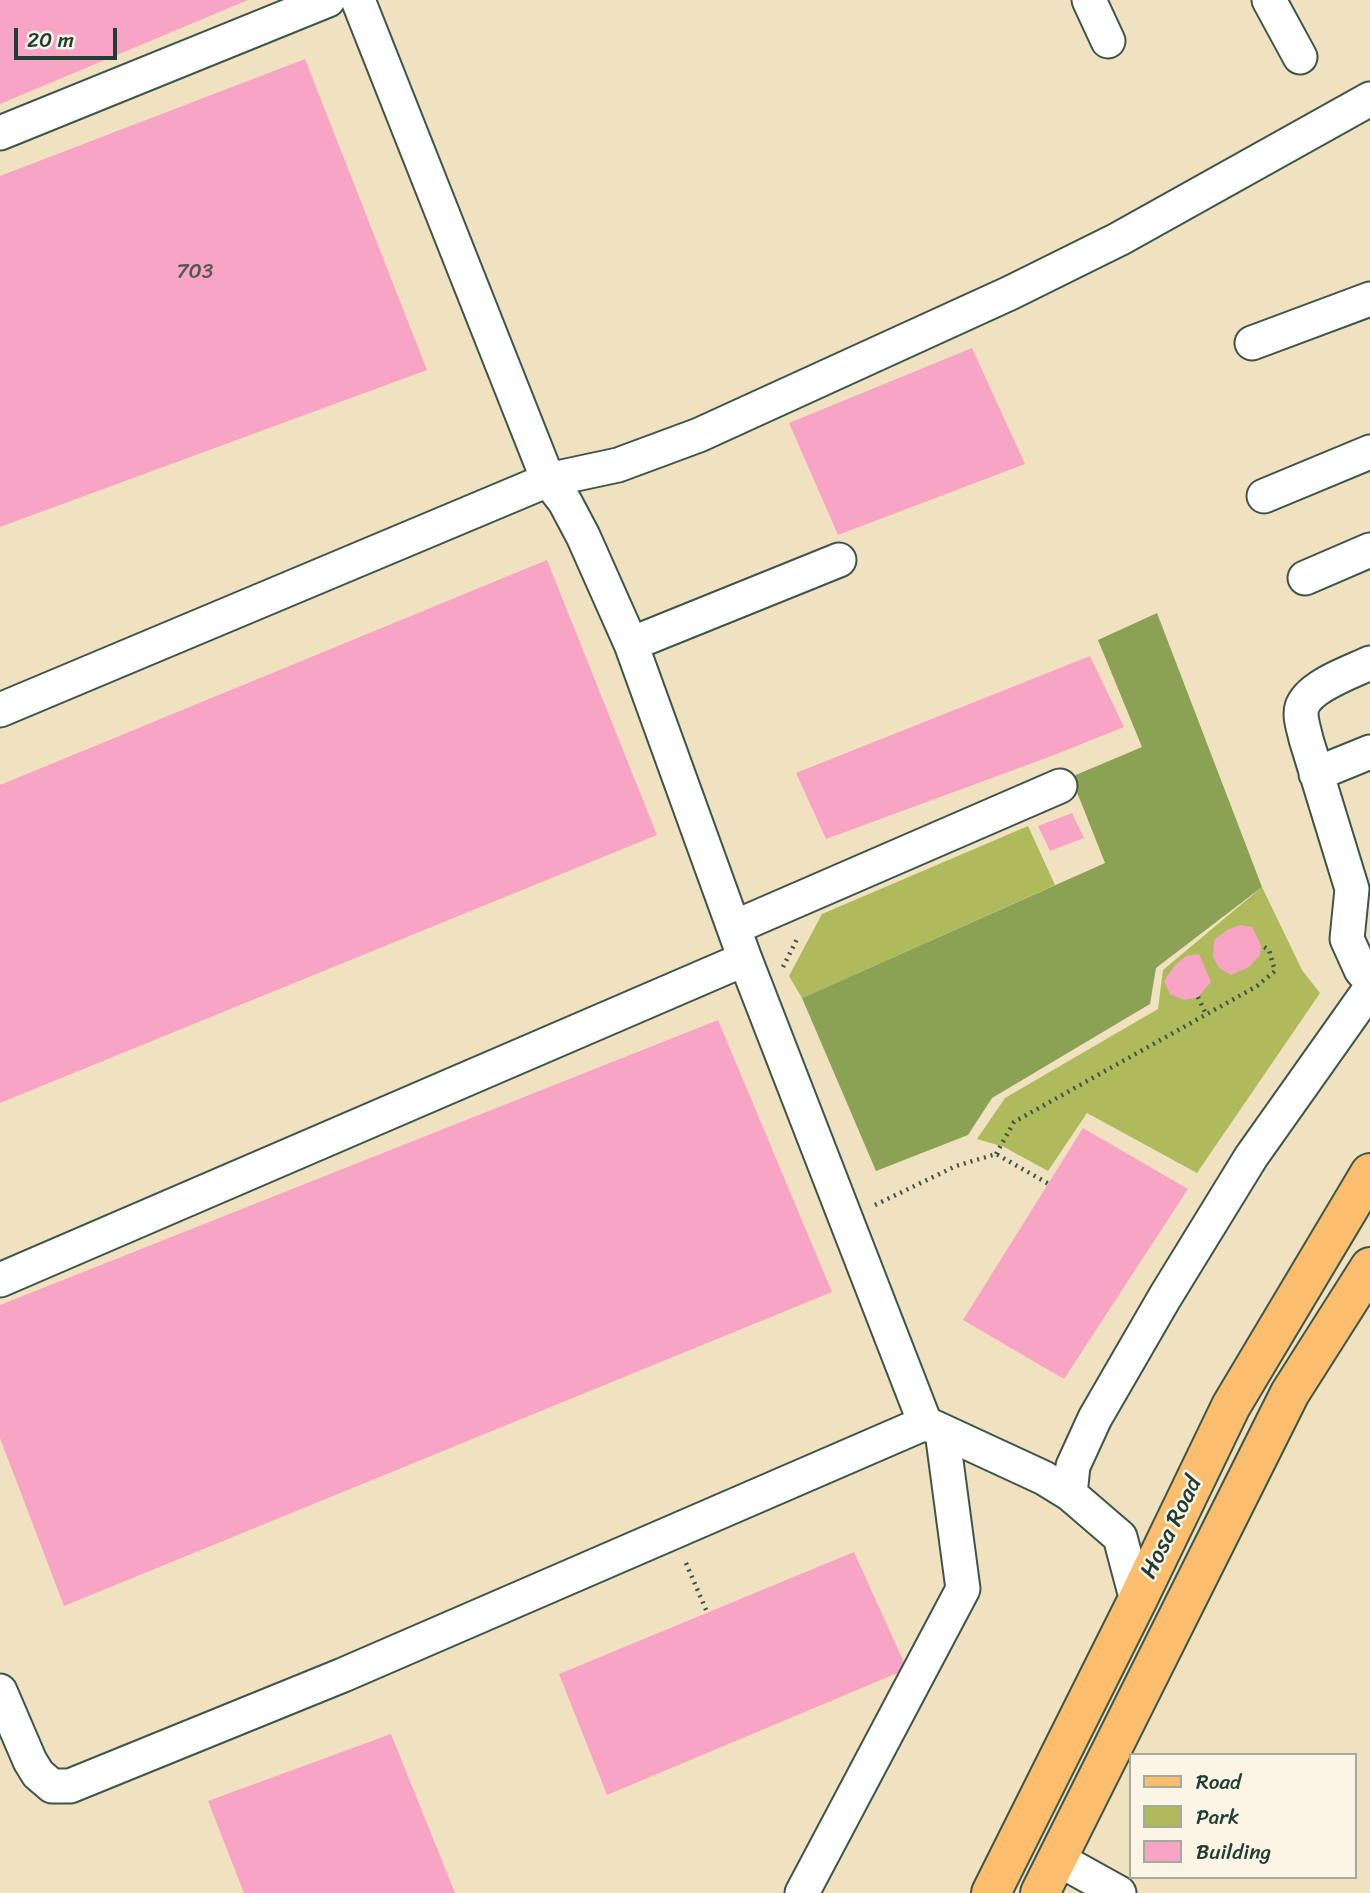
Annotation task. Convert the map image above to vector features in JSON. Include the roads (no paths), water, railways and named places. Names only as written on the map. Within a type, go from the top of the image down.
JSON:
[{"type":"main road","name":"Hosa Road","points":[[991,1893],[1231,1406],[1370,1173]]},
{"type":"main road","name":"Hosa Road","points":[[1040,1893],[1290,1393],[1370,1266]]},
{"type":"street","points":[[0,133],[328,0]]},
{"type":"street","points":[[358,0],[548,480],[565,502],[583,536],[631,644],[746,959],[933,1427],[963,1589],[802,1893]]},
{"type":"street","points":[[1090,0],[1108,41]]},
{"type":"street","points":[[1269,0],[1300,57]]},
{"type":"street","points":[[0,710],[548,480],[618,465],[699,435],[997,299],[1119,239],[1370,99]]},
{"type":"street","points":[[1252,343],[1370,299]]},
{"type":"street","points":[[1264,496],[1370,452]]},
{"type":"street","points":[[1305,578],[1370,550]]},
{"type":"street","points":[[631,644],[839,560]]},
{"type":"street","points":[[1370,663],[1318,688],[1308,696],[1301,716],[1352,889],[1347,939],[1361,970],[1370,980]]},
{"type":"street","points":[[1316,774],[1370,752]]},
{"type":"street","points":[[735,927],[1060,786]]},
{"type":"street","points":[[0,1280],[746,959]]},
{"type":"street","points":[[1070,1494],[1073,1466],[1095,1418],[1165,1297],[1251,1157],[1370,989]]},
{"type":"street","points":[[0,1691],[38,1774],[52,1786],[70,1786],[343,1675],[933,1427],[1044,1478],[1070,1494],[1120,1537],[1137,1601]]},
{"type":"street","points":[[1056,1858],[1119,1893]]}]
